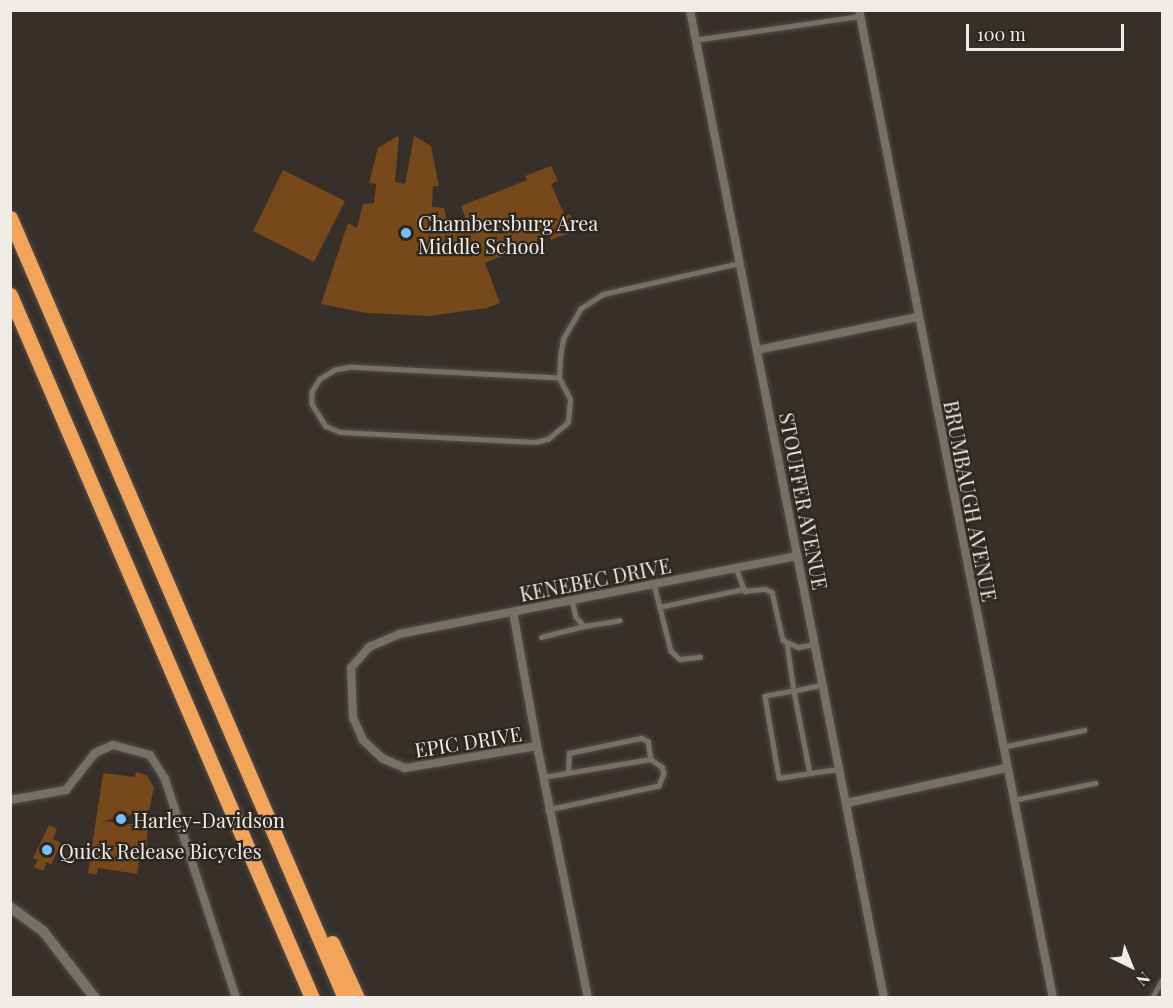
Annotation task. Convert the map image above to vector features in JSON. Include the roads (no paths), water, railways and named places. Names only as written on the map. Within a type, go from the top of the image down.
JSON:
[{"type":"highway","points":[[10,218],[345,998]]},
{"type":"highway","points":[[10,296],[312,998]]},
{"type":"highway","points":[[221,786],[236,838],[302,998]]},
{"type":"highway","points":[[279,845],[294,862],[357,998]]},
{"type":"street","name":"STOUFFER AVENUE","points":[[690,10],[694,40],[884,998]]},
{"type":"street","name":"BRUMBAUGH AVENUE","points":[[860,13],[1001,747],[1053,998]]},
{"type":"street","points":[[757,350],[918,317]]},
{"type":"street","name":"KENEBEC DRIVE","points":[[399,634],[798,556]]},
{"type":"street","points":[[513,612],[537,746]]},
{"type":"street","name":"EPIC DRIVE","points":[[399,634],[369,647],[351,668],[353,718],[363,740],[382,758],[405,768],[537,746],[548,810],[588,998]]},
{"type":"street","points":[[10,800],[66,789],[95,753],[113,745],[150,755],[165,779],[236,998]]},
{"type":"street","points":[[847,803],[1006,768]]},
{"type":"street","points":[[10,907],[43,930],[95,998]]},
{"type":"lane","points":[[694,40],[860,13]]},
{"type":"lane","points":[[559,378],[352,367],[335,370],[320,379],[312,392],[312,404],[326,426],[340,432],[535,442],[558,433],[568,422],[570,399],[559,378],[563,339],[580,309],[591,300],[739,263]]},
{"type":"lane","points":[[736,568],[744,589]]},
{"type":"lane","points":[[654,584],[671,651],[680,659],[700,657]]},
{"type":"lane","points":[[659,607],[744,589],[765,589],[772,592],[787,643],[810,774]]},
{"type":"lane","points":[[572,600],[576,617],[584,626]]},
{"type":"lane","points":[[541,636],[620,620]]},
{"type":"lane","points":[[787,643],[798,647],[815,644]]},
{"type":"lane","points":[[823,685],[765,696],[779,778],[840,769]]},
{"type":"lane","points":[[1001,747],[1084,730]]},
{"type":"lane","points":[[568,771],[569,753],[641,738],[648,741],[651,759]]},
{"type":"lane","points":[[543,777],[568,771],[651,759],[662,767],[664,780],[659,786],[548,810]]},
{"type":"lane","points":[[1012,800],[1095,783]]},
{"type":"lane","points":[[1152,998],[1162,980]]},
{"type":"place","name":"Chambersburg Area Middle School","points":[[406,233]]},
{"type":"place","name":"Harley-Davidson","points":[[121,819]]},
{"type":"place","name":"Quick Release Bicycles","points":[[47,850]]}]
